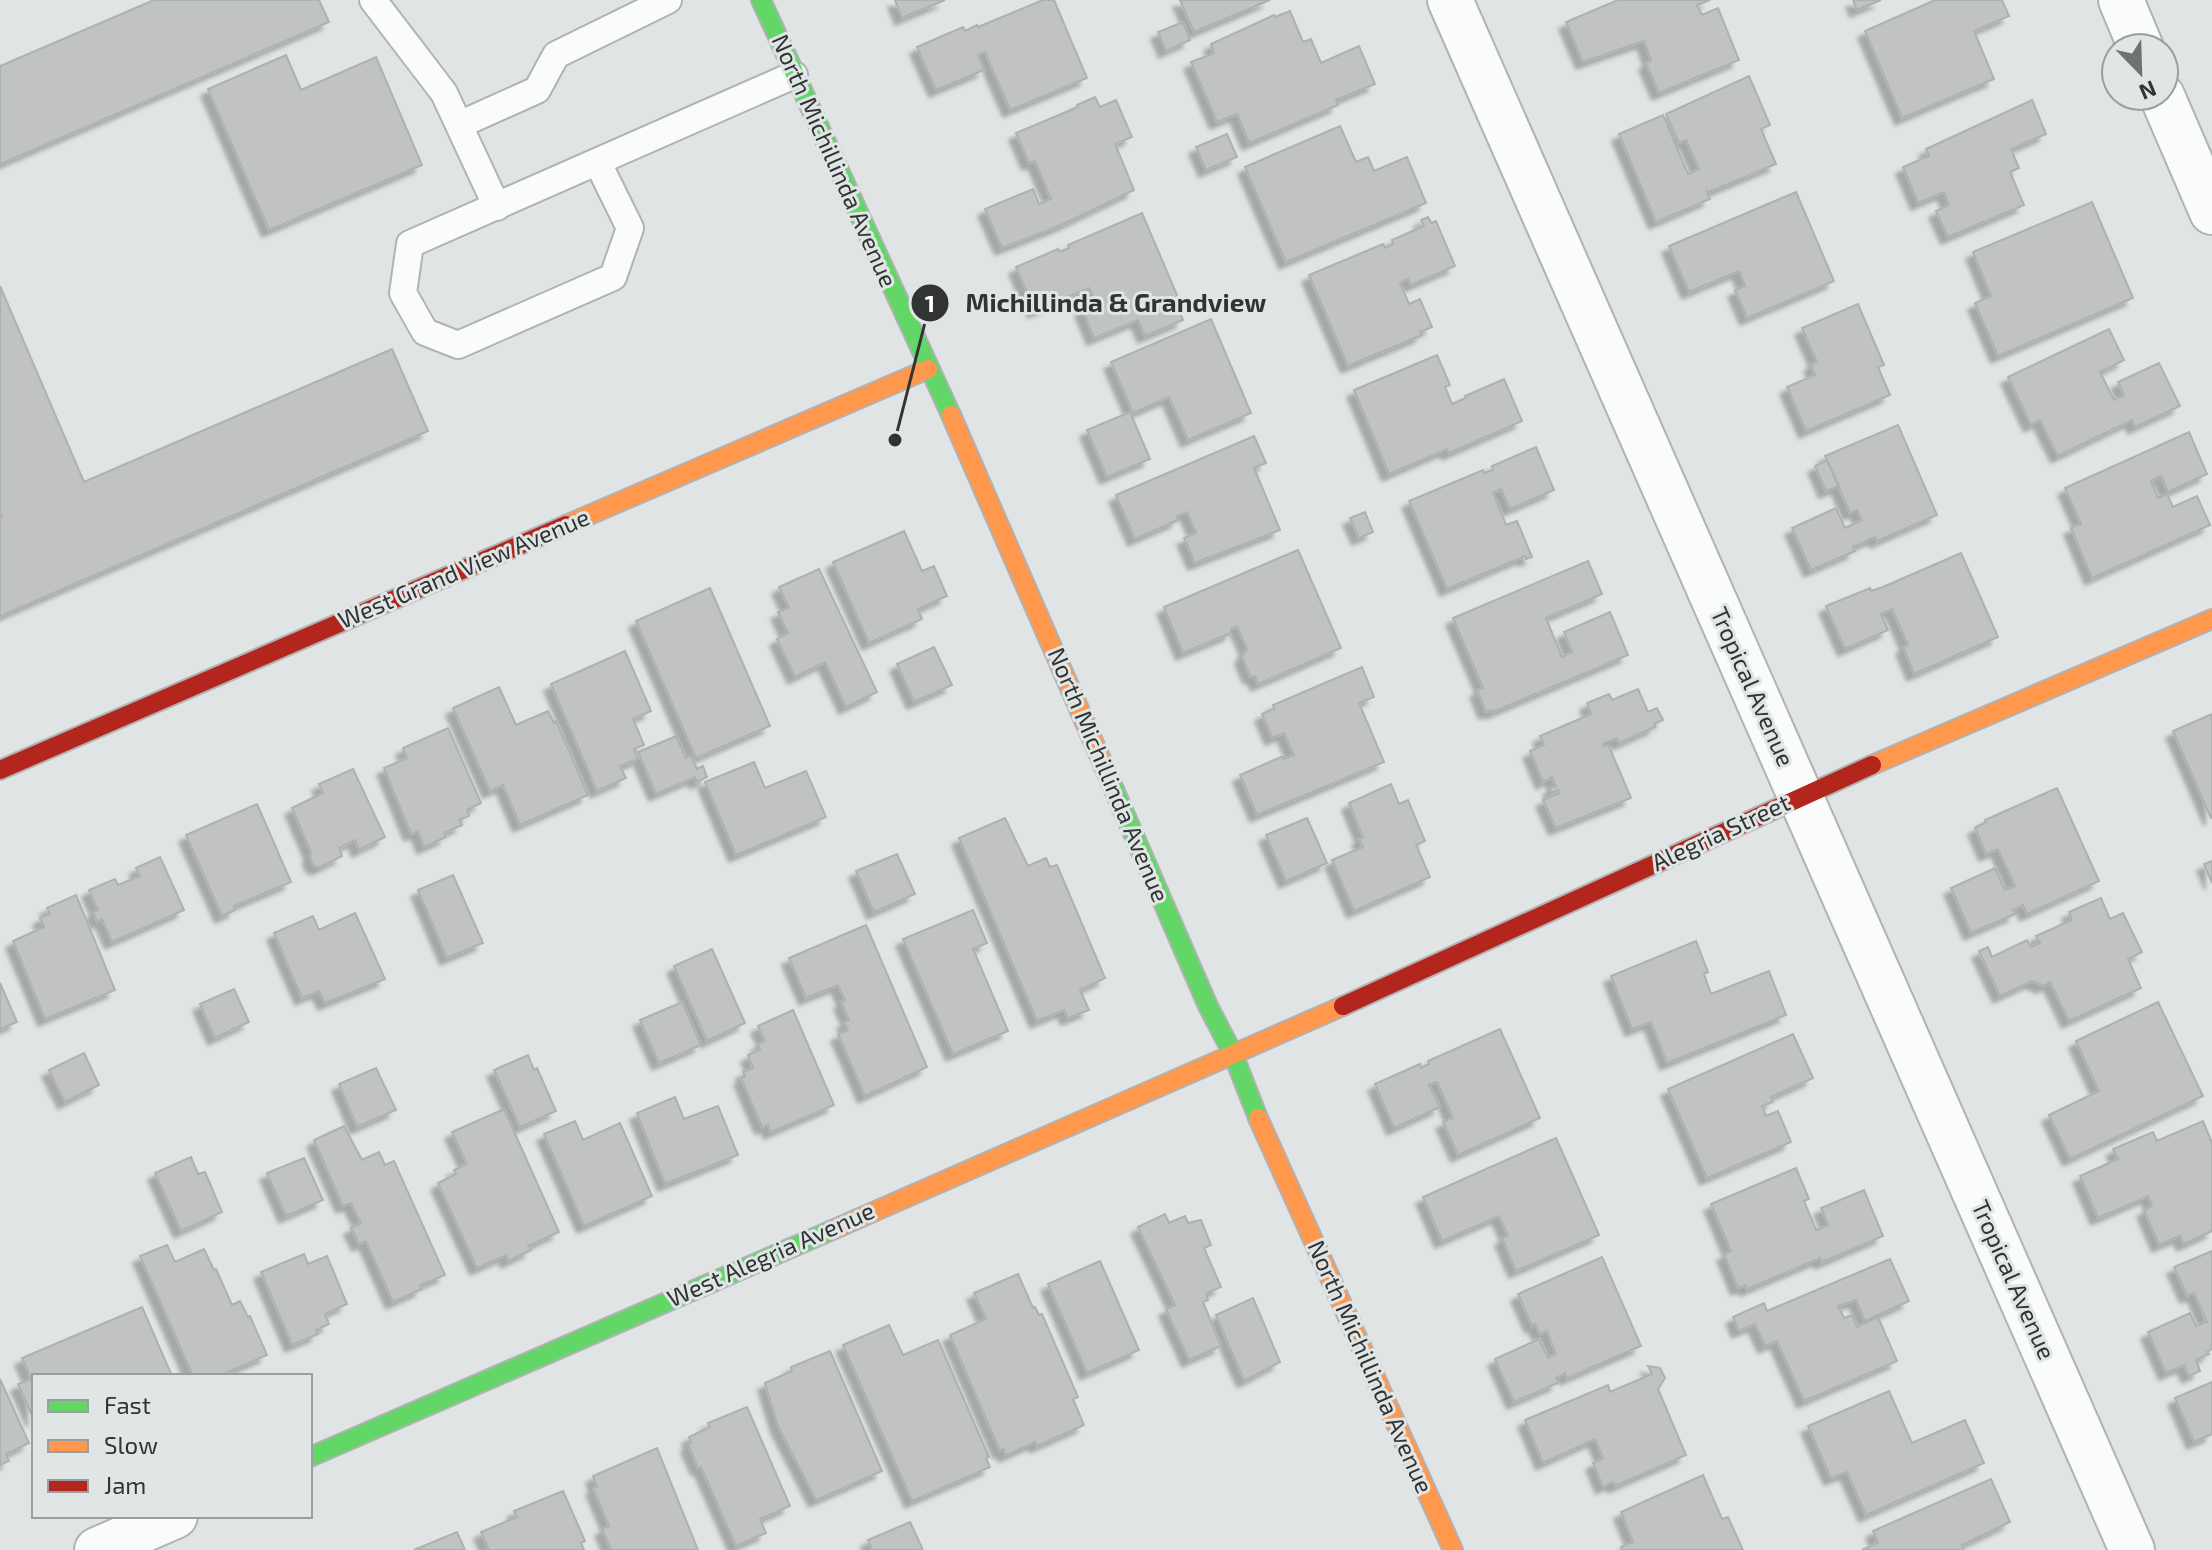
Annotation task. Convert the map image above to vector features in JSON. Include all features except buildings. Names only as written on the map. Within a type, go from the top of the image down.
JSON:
[{"type":"street","name":"North Michillinda Avenue","points":[[761,0],[971,459],[1208,1006],[1233,1054],[1254,1109],[1453,1550]]},
{"type":"street","name":"Tropical Avenue","points":[[1450,0],[2132,1550]]},
{"type":"street","points":[[2121,0],[2134,32]]},
{"type":"street","points":[[2169,112],[2212,212]]},
{"type":"street","name":"West Grand View Avenue","points":[[0,770],[928,369]]},
{"type":"street","name":"Alegria Street","points":[[1233,1054],[1323,1016],[1801,796],[2212,619]]},
{"type":"street","name":"West Alegria Avenue","points":[[312,1456],[1233,1054]]},
{"type":"street","points":[[97,1550],[170,1518]]},
{"type":"lane","points":[[373,0],[444,93],[497,207]]},
{"type":"lane","points":[[459,125],[537,90],[556,55],[668,0]]},
{"type":"lane","points":[[598,163],[630,228],[613,277],[458,345],[425,332],[403,293],[410,244],[794,75]]},
{"type":"traffic: fast","points":[[761,0],[951,415]]},
{"type":"traffic: fast","points":[[1103,764],[1208,1006],[1233,1054],[1258,1118]]},
{"type":"traffic: fast","points":[[312,1456],[830,1231]]},
{"type":"traffic: slow","points":[[566,525],[928,369]]},
{"type":"traffic: slow","points":[[951,415],[1103,764]]},
{"type":"traffic: slow","points":[[1872,765],[2212,619]]},
{"type":"traffic: slow","points":[[830,1231],[1343,1006]]},
{"type":"traffic: slow","points":[[1258,1118],[1453,1550]]},
{"type":"traffic: jam","points":[[0,770],[566,525]]},
{"type":"traffic: jam","points":[[1343,1006],[1872,765]]},
{"type":"place","name":"Michillinda & Grandview","points":[[895,440]]}]
